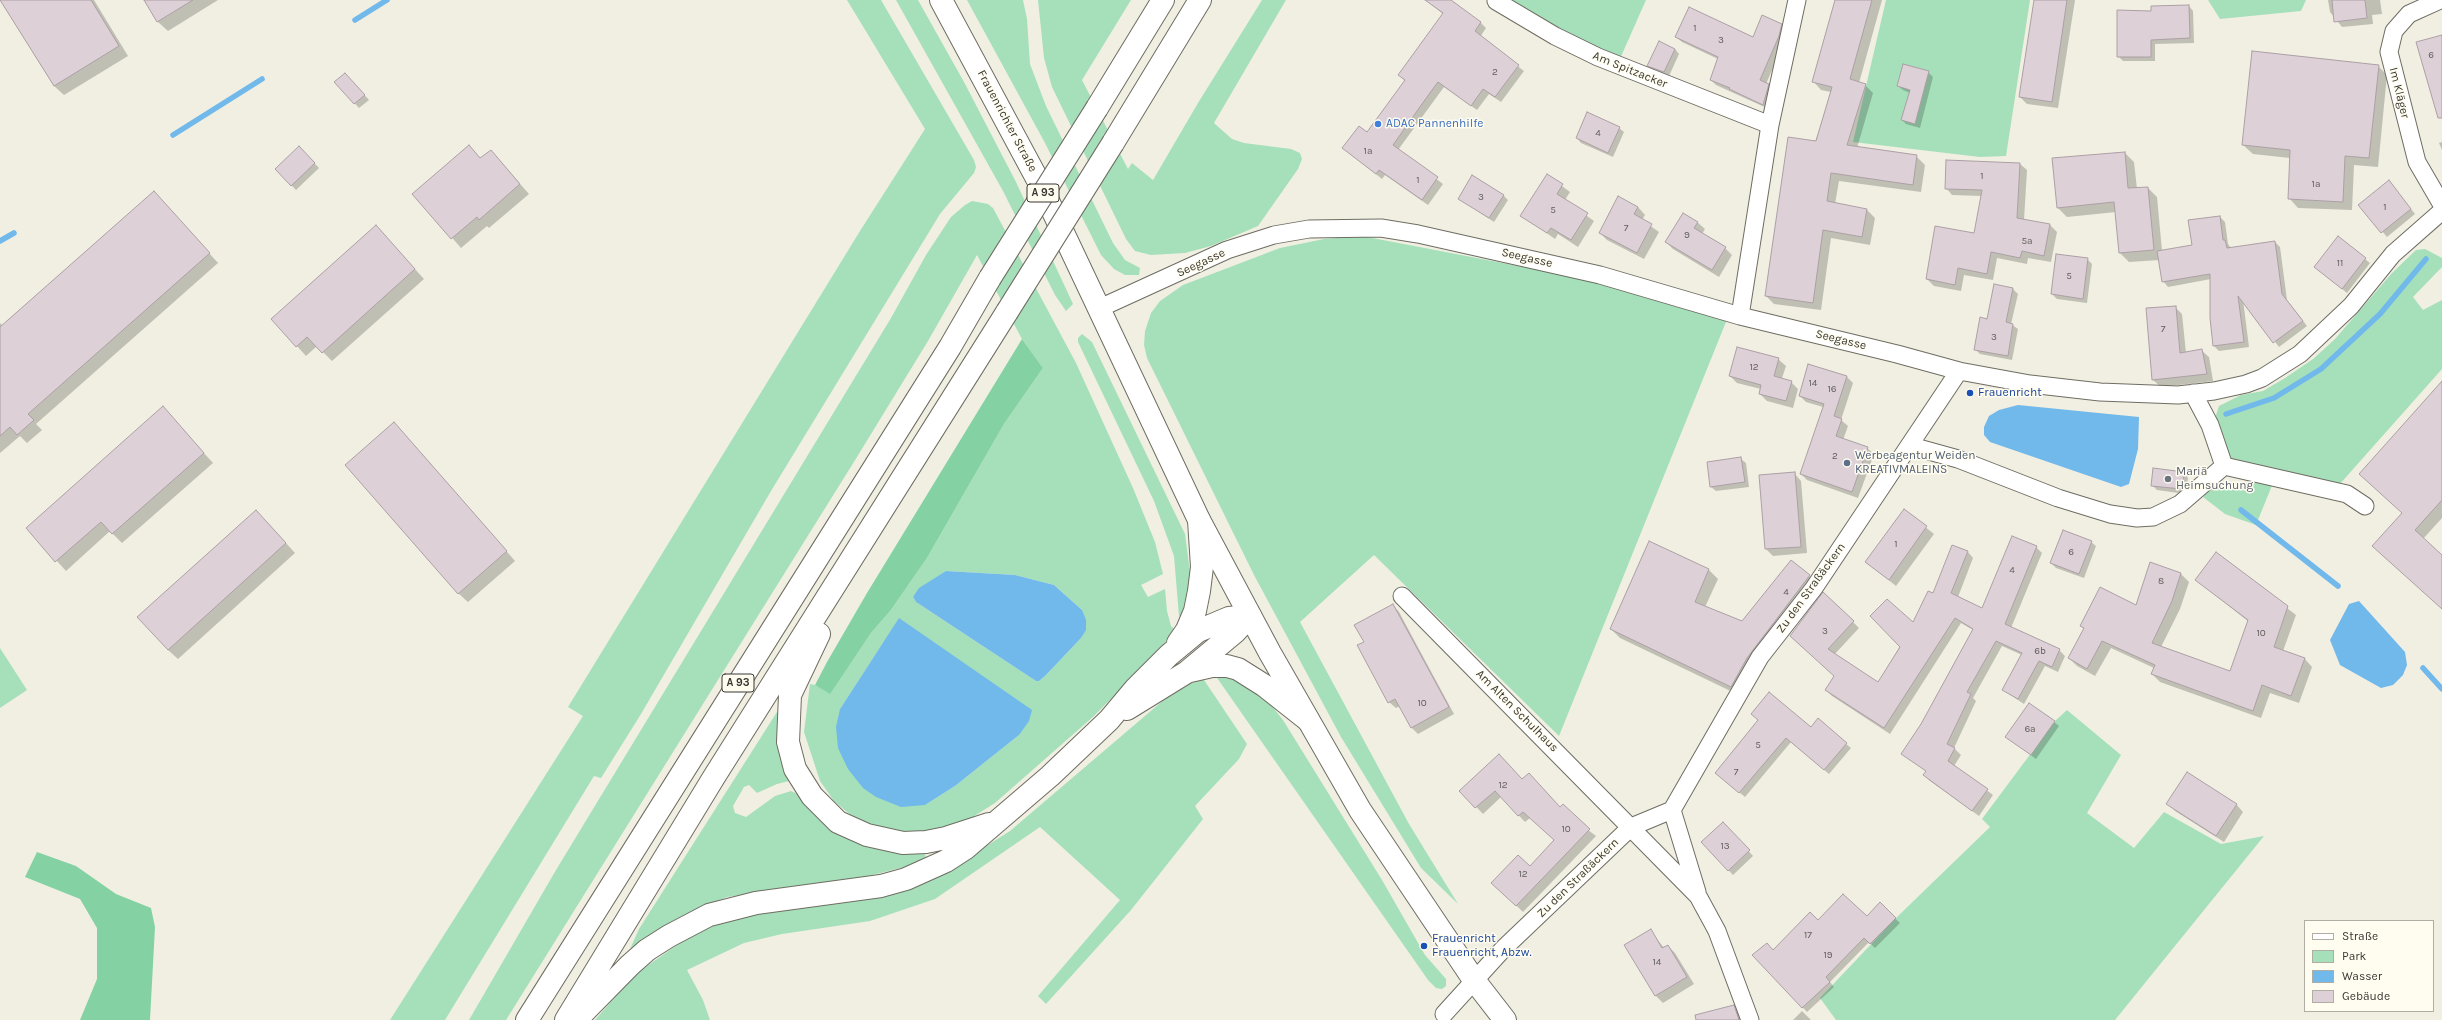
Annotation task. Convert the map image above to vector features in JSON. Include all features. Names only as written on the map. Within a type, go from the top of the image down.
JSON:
[{"type":"main road","name":"Frauenrichter Straße","points":[[941,0],[1041,186],[1199,520],[1250,616],[1308,720],[1384,848],[1474,980],[1505,1020]]},
{"type":"main road","name":"A 93","points":[[527,1020],[950,347],[990,278],[1163,0]]},
{"type":"main road","name":"A 93","points":[[566,1020],[714,777],[859,550],[1113,143],[1200,0]]},
{"type":"main road","points":[[1169,655],[1187,630],[1195,611],[1202,567],[1199,520]]},
{"type":"main road","points":[[859,550],[790,694],[788,742],[795,769],[812,796],[838,822],[867,835],[903,843],[926,842],[995,822]]},
{"type":"main road","points":[[576,1020],[630,965],[647,950],[689,924],[732,908],[859,891],[906,879],[927,870],[966,848],[1050,776],[1108,720],[1134,689],[1169,655],[1198,631],[1214,622],[1229,618],[1250,616]]},
{"type":"main road","points":[[1108,720],[1187,672],[1236,632],[1250,616]]},
{"type":"main road","points":[[1187,672],[1212,666],[1227,666],[1238,669],[1265,686],[1308,720]]},
{"type":"street","points":[[1740,316],[1770,125],[1797,0]]},
{"type":"street","name":"Im Kläger","points":[[2440,0],[2409,14],[2394,31],[2389,52],[2416,162],[2442,205]]},
{"type":"street","name":"Am Spitzacker","points":[[1496,1],[1555,36],[1598,57],[1770,125]]},
{"type":"street","name":"Seegasse","points":[[1100,308],[1228,250],[1274,235],[1309,228],[1349,226],[1381,228],[1418,234],[1600,275],[1740,316],[1897,354],[1959,371],[2030,384],[2100,392],[2170,395],[2194,393],[2246,384],[2262,378],[2300,354],[2351,306],[2393,254],[2442,211]]},
{"type":"street","name":"Zu den Straßäckern","points":[[1672,810],[1760,658],[1814,588],[1911,446],[1959,371]]},
{"type":"street","points":[[2194,393],[2210,425],[2224,466]]},
{"type":"street","points":[[1911,446],[1958,459],[2058,498],[2110,514],[2137,518],[2153,517],[2169,512],[2224,466]]},
{"type":"street","points":[[2224,466],[2347,494],[2365,506]]},
{"type":"street","name":"Am Alten Schulhaus","points":[[1402,596],[1698,896],[1717,931],[1750,1020]]},
{"type":"street","points":[[1631,827],[1672,810],[1698,896]]},
{"type":"street","name":"Zu den Straßäckern","points":[[1444,1014],[1504,948],[1631,827]]},
{"type":"green space","points":[[847,0],[881,0],[974,160],[976,167],[974,173],[940,214],[771,491],[641,714],[601,778],[594,776],[445,1020],[390,1020],[583,716],[568,707],[860,231],[925,129]]},
{"type":"green space","points":[[896,0],[918,0],[964,82],[1016,182],[1073,304],[1066,311],[1055,295],[1003,191]]},
{"type":"green space","points":[[967,0],[1023,0],[1027,19],[1030,64],[1046,106],[1113,243],[1125,260],[1140,268],[1139,275],[1125,275],[1114,269],[1101,255],[1045,143]]},
{"type":"green space","points":[[1038,0],[1131,0],[1082,80],[1128,169],[1132,163],[1153,180],[1198,103],[1262,0],[1286,0],[1214,123],[1232,139],[1244,143],[1291,149],[1300,153],[1302,159],[1298,169],[1258,226],[1211,246],[1185,253],[1151,255],[1135,251],[1126,239],[1052,87],[1044,58]]},
{"type":"green space","points":[[1500,0],[1646,0],[1619,61]]},
{"type":"green space","points":[[1886,0],[2030,0],[2006,156],[1980,157],[1853,142]]},
{"type":"green space","points":[[2208,0],[2306,0],[2301,11],[2220,19]]},
{"type":"green space","points":[[972,201],[988,204],[993,208],[1076,363],[1133,488],[1155,542],[1163,574],[1141,585],[1148,597],[1165,589],[1167,611],[1171,626],[1175,630],[1160,649],[1094,716],[995,803],[960,825],[913,835],[870,826],[854,818],[834,801],[820,781],[804,732],[810,684],[830,693],[871,633],[891,610],[927,558],[1004,424],[1043,368],[1022,339],[977,255],[928,341],[857,457],[506,1020],[469,1020],[556,870],[891,318],[926,255],[951,217]],"holes":[[[946,571],[1015,575],[1054,585],[1082,610],[1081,638],[1046,675],[1039,681],[1036,681],[916,602],[913,597]],[[883,643],[1019,735],[955,786],[925,805],[840,709]]]},
{"type":"green space","points":[[1362,236],[1732,307],[1559,736],[1374,555],[1300,622],[1409,824],[1458,904],[1421,868],[1341,737],[1254,575],[1147,358],[1144,345],[1145,331],[1151,313],[1160,301],[1183,285],[1280,248],[1324,239]]},
{"type":"green space","points":[[2425,249],[2442,258],[2442,267],[2413,297],[2423,310],[2442,300],[2442,369],[2339,485],[2238,464],[2230,457],[2222,445],[2217,429],[2216,415],[2219,406],[2241,395],[2263,391],[2313,359],[2335,339],[2392,273],[2416,250]]},
{"type":"green space","points":[[1082,334],[1092,342],[1185,534],[1191,580],[1182,619],[1179,616],[1174,556],[1154,501],[1078,342],[1078,338]]},
{"type":"green space","points":[[1022,339],[1043,368],[1004,424],[927,558],[891,610],[871,633],[830,694],[815,685],[827,662],[867,593]]},
{"type":"green space","points":[[2221,483],[2273,483],[2256,525],[2225,514],[2203,497],[2211,486]]},
{"type":"green space","points":[[0,648],[27,690],[0,708]]},
{"type":"green space","points":[[1215,675],[1229,675],[1263,695],[1283,720],[1382,880],[1425,955],[1446,979],[1446,986],[1442,989],[1436,988],[1428,980]]},
{"type":"green space","points":[[1202,677],[1247,744],[1239,759],[1195,806],[1203,819],[1131,910],[1046,1004],[1038,996],[1120,900],[1040,827],[935,899],[870,921],[782,934],[744,943],[687,970],[703,1000],[710,1020],[595,1020],[634,975],[700,929],[728,919],[964,860],[1010,831],[1166,698]]},
{"type":"green space","points":[[784,701],[793,780],[777,784],[757,793],[749,785],[744,787],[733,806],[735,813],[746,817],[775,796],[791,791],[924,852],[926,857],[912,865],[865,877],[727,897],[684,915],[655,932],[632,951],[630,949],[639,929]]},
{"type":"green space","points":[[2067,710],[2121,755],[2087,813],[2134,848],[2164,812],[2221,844],[2264,836],[2115,1020],[1836,1020],[1820,998],[1896,918],[1990,827],[1982,819],[2055,721]]},
{"type":"green space","points":[[37,852],[76,866],[116,894],[151,908],[155,927],[150,1020],[80,1020],[97,979],[97,928],[80,899],[25,877]]},
{"type":"water","points":[[2018,405],[2139,417],[2138,449],[2129,484],[2121,487],[1990,442],[1984,435],[1984,427],[1989,416],[1999,410]]},
{"type":"water","points":[[946,571],[1015,575],[1054,585],[1082,610],[1086,620],[1086,630],[1081,638],[1046,675],[1039,681],[1036,681],[916,602],[913,597],[919,588]]},
{"type":"water","points":[[2359,601],[2405,652],[2407,665],[2403,675],[2393,685],[2381,688],[2340,665],[2330,640],[2349,604]]},
{"type":"water","points":[[899,618],[1032,710],[1029,721],[1019,735],[955,786],[925,805],[901,807],[876,797],[863,788],[848,769],[838,748],[836,727],[840,709]]},
{"type":"building","points":[[0,0],[91,0],[119,46],[54,86]]},
{"type":"building","points":[[144,0],[193,0],[157,22]]},
{"type":"building","points":[[1425,0],[1451,0],[1481,22],[1475,31],[1519,65],[1495,97],[1483,89],[1471,106],[1438,82],[1427,97],[1393,145],[1438,177],[1422,200],[1379,170],[1376,174],[1342,148],[1359,126],[1367,132],[1405,80],[1398,75],[1443,13]]},
{"type":"building","points":[[1835,0],[1872,0],[1850,79],[1866,84],[1847,145],[1917,155],[1913,185],[1831,173],[1827,201],[1867,209],[1862,237],[1823,230],[1813,303],[1765,296],[1788,137],[1816,141],[1832,87],[1812,82]]},
{"type":"building","points":[[2034,0],[2067,0],[2052,102],[2019,97]]},
{"type":"building","points":[[2332,0],[2365,0],[2367,18],[2334,22]]},
{"type":"building","points":[[2189,5],[2190,38],[2151,40],[2151,57],[2117,57],[2117,10],[2151,11],[2151,6]]},
{"type":"building","points":[[1689,7],[1753,37],[1762,15],[1782,24],[1779,36],[1760,80],[1769,84],[1763,105],[1729,89],[1730,88],[1710,80],[1718,57],[1675,37]]},
{"type":"building","points":[[2442,35],[2442,118],[2438,118],[2416,42]]},
{"type":"building","points":[[1659,41],[1675,49],[1664,72],[1647,66]]},
{"type":"building","points":[[2252,51],[2379,65],[2369,158],[2345,156],[2343,202],[2288,199],[2290,150],[2242,145]]},
{"type":"building","points":[[1903,64],[1929,71],[1915,124],[1901,120],[1910,90],[1897,86]]},
{"type":"building","points":[[345,73],[365,95],[354,104],[334,82]]},
{"type":"building","points":[[1587,112],[1620,127],[1608,153],[1576,138]]},
{"type":"building","points":[[469,145],[480,158],[491,150],[520,184],[479,220],[477,217],[451,239],[412,194]]},
{"type":"building","points":[[299,146],[315,163],[291,186],[275,169]]},
{"type":"building","points":[[2125,152],[2128,188],[2148,187],[2154,250],[2119,253],[2114,202],[2057,208],[2052,158]]},
{"type":"building","points":[[1946,160],[2020,163],[2017,218],[2050,224],[2044,256],[2022,251],[2020,258],[1991,252],[1987,274],[1958,268],[1955,285],[1926,279],[1935,226],[1974,233],[1982,190],[1945,189]]},
{"type":"building","points":[[1547,174],[1563,184],[1557,194],[1588,213],[1571,240],[1551,228],[1547,233],[1520,216]]},
{"type":"building","points":[[1472,175],[1504,195],[1489,218],[1458,199]]},
{"type":"building","points":[[2389,180],[2411,209],[2381,233],[2358,205]]},
{"type":"building","points":[[154,191],[210,253],[28,414],[34,420],[17,435],[10,427],[0,436],[0,327]]},
{"type":"building","points":[[1618,196],[1638,207],[1634,214],[1652,224],[1637,253],[1599,233]]},
{"type":"building","points":[[1683,213],[1698,222],[1694,228],[1726,247],[1712,270],[1665,242]]},
{"type":"building","points":[[2220,216],[2223,240],[2225,240],[2227,248],[2275,241],[2282,294],[2303,321],[2273,343],[2238,296],[2244,342],[2213,346],[2210,318],[2210,274],[2162,282],[2157,251],[2192,245],[2188,220]]},
{"type":"building","points":[[376,225],[415,269],[322,353],[307,337],[296,347],[271,319]]},
{"type":"building","points":[[2338,236],[2366,258],[2342,289],[2314,267]]},
{"type":"building","points":[[2056,254],[2088,258],[2083,299],[2051,294]]},
{"type":"building","points":[[1994,284],[2013,288],[2006,322],[2013,324],[2008,356],[1974,350],[1980,317],[1987,319]]},
{"type":"building","points":[[2176,306],[2180,353],[2202,349],[2207,374],[2152,380],[2146,308]]},
{"type":"building","points":[[1737,347],[1779,358],[1774,376],[1792,381],[1786,401],[1759,394],[1761,385],[1729,376]]},
{"type":"building","points":[[1808,364],[1847,376],[1834,416],[1842,419],[1836,436],[1868,447],[1852,492],[1800,474],[1824,404],[1799,396]]},
{"type":"building","points":[[2442,381],[2442,500],[2415,530],[2442,555],[2442,609],[2372,546],[2402,513],[2359,474]]},
{"type":"building","points":[[163,406],[204,453],[112,534],[101,522],[55,562],[26,528]]},
{"type":"building","points":[[394,422],[507,551],[458,594],[345,465]]},
{"type":"building","points":[[1741,457],[1745,482],[1710,487],[1707,462]]},
{"type":"building","name":"Mariä Heimsuchung","points":[[2153,468],[2184,472],[2182,489],[2151,486]]},
{"type":"building","points":[[1795,472],[1801,547],[1765,549],[1759,475]]},
{"type":"building","points":[[1904,509],[1927,526],[1889,580],[1865,562]]},
{"type":"building","points":[[256,510],[286,543],[168,650],[137,617]]},
{"type":"building","points":[[2063,530],[2092,541],[2079,574],[2050,563]]},
{"type":"building","points":[[2012,536],[2037,546],[2005,624],[2060,649],[2052,667],[2039,661],[2018,699],[2002,690],[2022,653],[1996,641],[1967,692],[1971,694],[1947,744],[1955,748],[1948,761],[1988,789],[1972,811],[1923,775],[1926,771],[1901,754],[1921,724],[1973,629],[1955,618],[1884,728],[1825,690],[1834,676],[1790,636],[1823,592],[1854,621],[1828,649],[1878,682],[1900,647],[1870,616],[1887,599],[1913,622],[1928,591],[1933,593],[1952,545],[1968,551],[1951,593],[1982,608]]},
{"type":"building","points":[[1649,541],[1709,569],[1695,602],[1742,621],[1791,560],[1810,575],[1747,658],[1731,687],[1610,629]]},
{"type":"building","points":[[2216,552],[2288,606],[2274,647],[2305,658],[2291,696],[2262,685],[2253,711],[2151,674],[2155,665],[2102,641],[2087,669],[2068,658],[2084,628],[2080,626],[2100,587],[2136,605],[2150,562],[2181,573],[2172,601],[2152,643],[2230,671],[2248,620],[2195,580]]},
{"type":"building","points":[[1393,604],[1449,707],[1411,728],[1395,699],[1388,703],[1357,645],[1364,642],[1354,625]]},
{"type":"building","points":[[1769,692],[1811,727],[1818,718],[1847,743],[1824,770],[1786,738],[1739,793],[1715,773],[1758,720],[1751,714]]},
{"type":"building","points":[[2029,703],[2055,721],[2031,755],[2005,737]]},
{"type":"building","points":[[1499,754],[1522,779],[1529,773],[1560,807],[1563,804],[1590,829],[1516,906],[1491,883],[1518,855],[1530,866],[1554,840],[1523,812],[1518,816],[1495,791],[1475,808],[1459,791]]},
{"type":"building","points":[[2187,772],[2237,804],[2216,836],[2166,804]]},
{"type":"building","points":[[1723,822],[1750,850],[1728,871],[1701,842]]},
{"type":"building","points":[[1843,894],[1867,916],[1880,902],[1896,918],[1870,944],[1864,938],[1826,977],[1830,982],[1802,1008],[1752,955],[1767,943],[1773,950],[1810,912],[1818,920]]},
{"type":"building","points":[[1651,929],[1662,948],[1668,945],[1687,977],[1655,996],[1624,945]]},
{"type":"building","points":[[1734,1005],[1739,1020],[1696,1020],[1695,1015]]},
{"type":"waterway","points":[[355,20],[387,0]]},
{"type":"waterway","points":[[173,135],[262,79]]},
{"type":"waterway","points":[[0,241],[14,233]]},
{"type":"waterway","points":[[2226,414],[2274,398],[2321,369],[2380,314],[2426,259]]},
{"type":"waterway","points":[[2241,510],[2338,586]]},
{"type":"waterway","points":[[2423,668],[2442,689]]},
{"type":"place","name":"ADAC Pannenhilfe","points":[[1378,124]]},
{"type":"place","name":"Frauenricht","points":[[1970,393]]},
{"type":"place","name":"Werbeagentur Weiden KREATIVMALEINS","points":[[1847,463]]},
{"type":"place","name":"Mariä Heimsuchung","points":[[2168,479]]},
{"type":"place","name":"Frauenricht Frauenricht, Abzw.","points":[[1424,946]]}]
